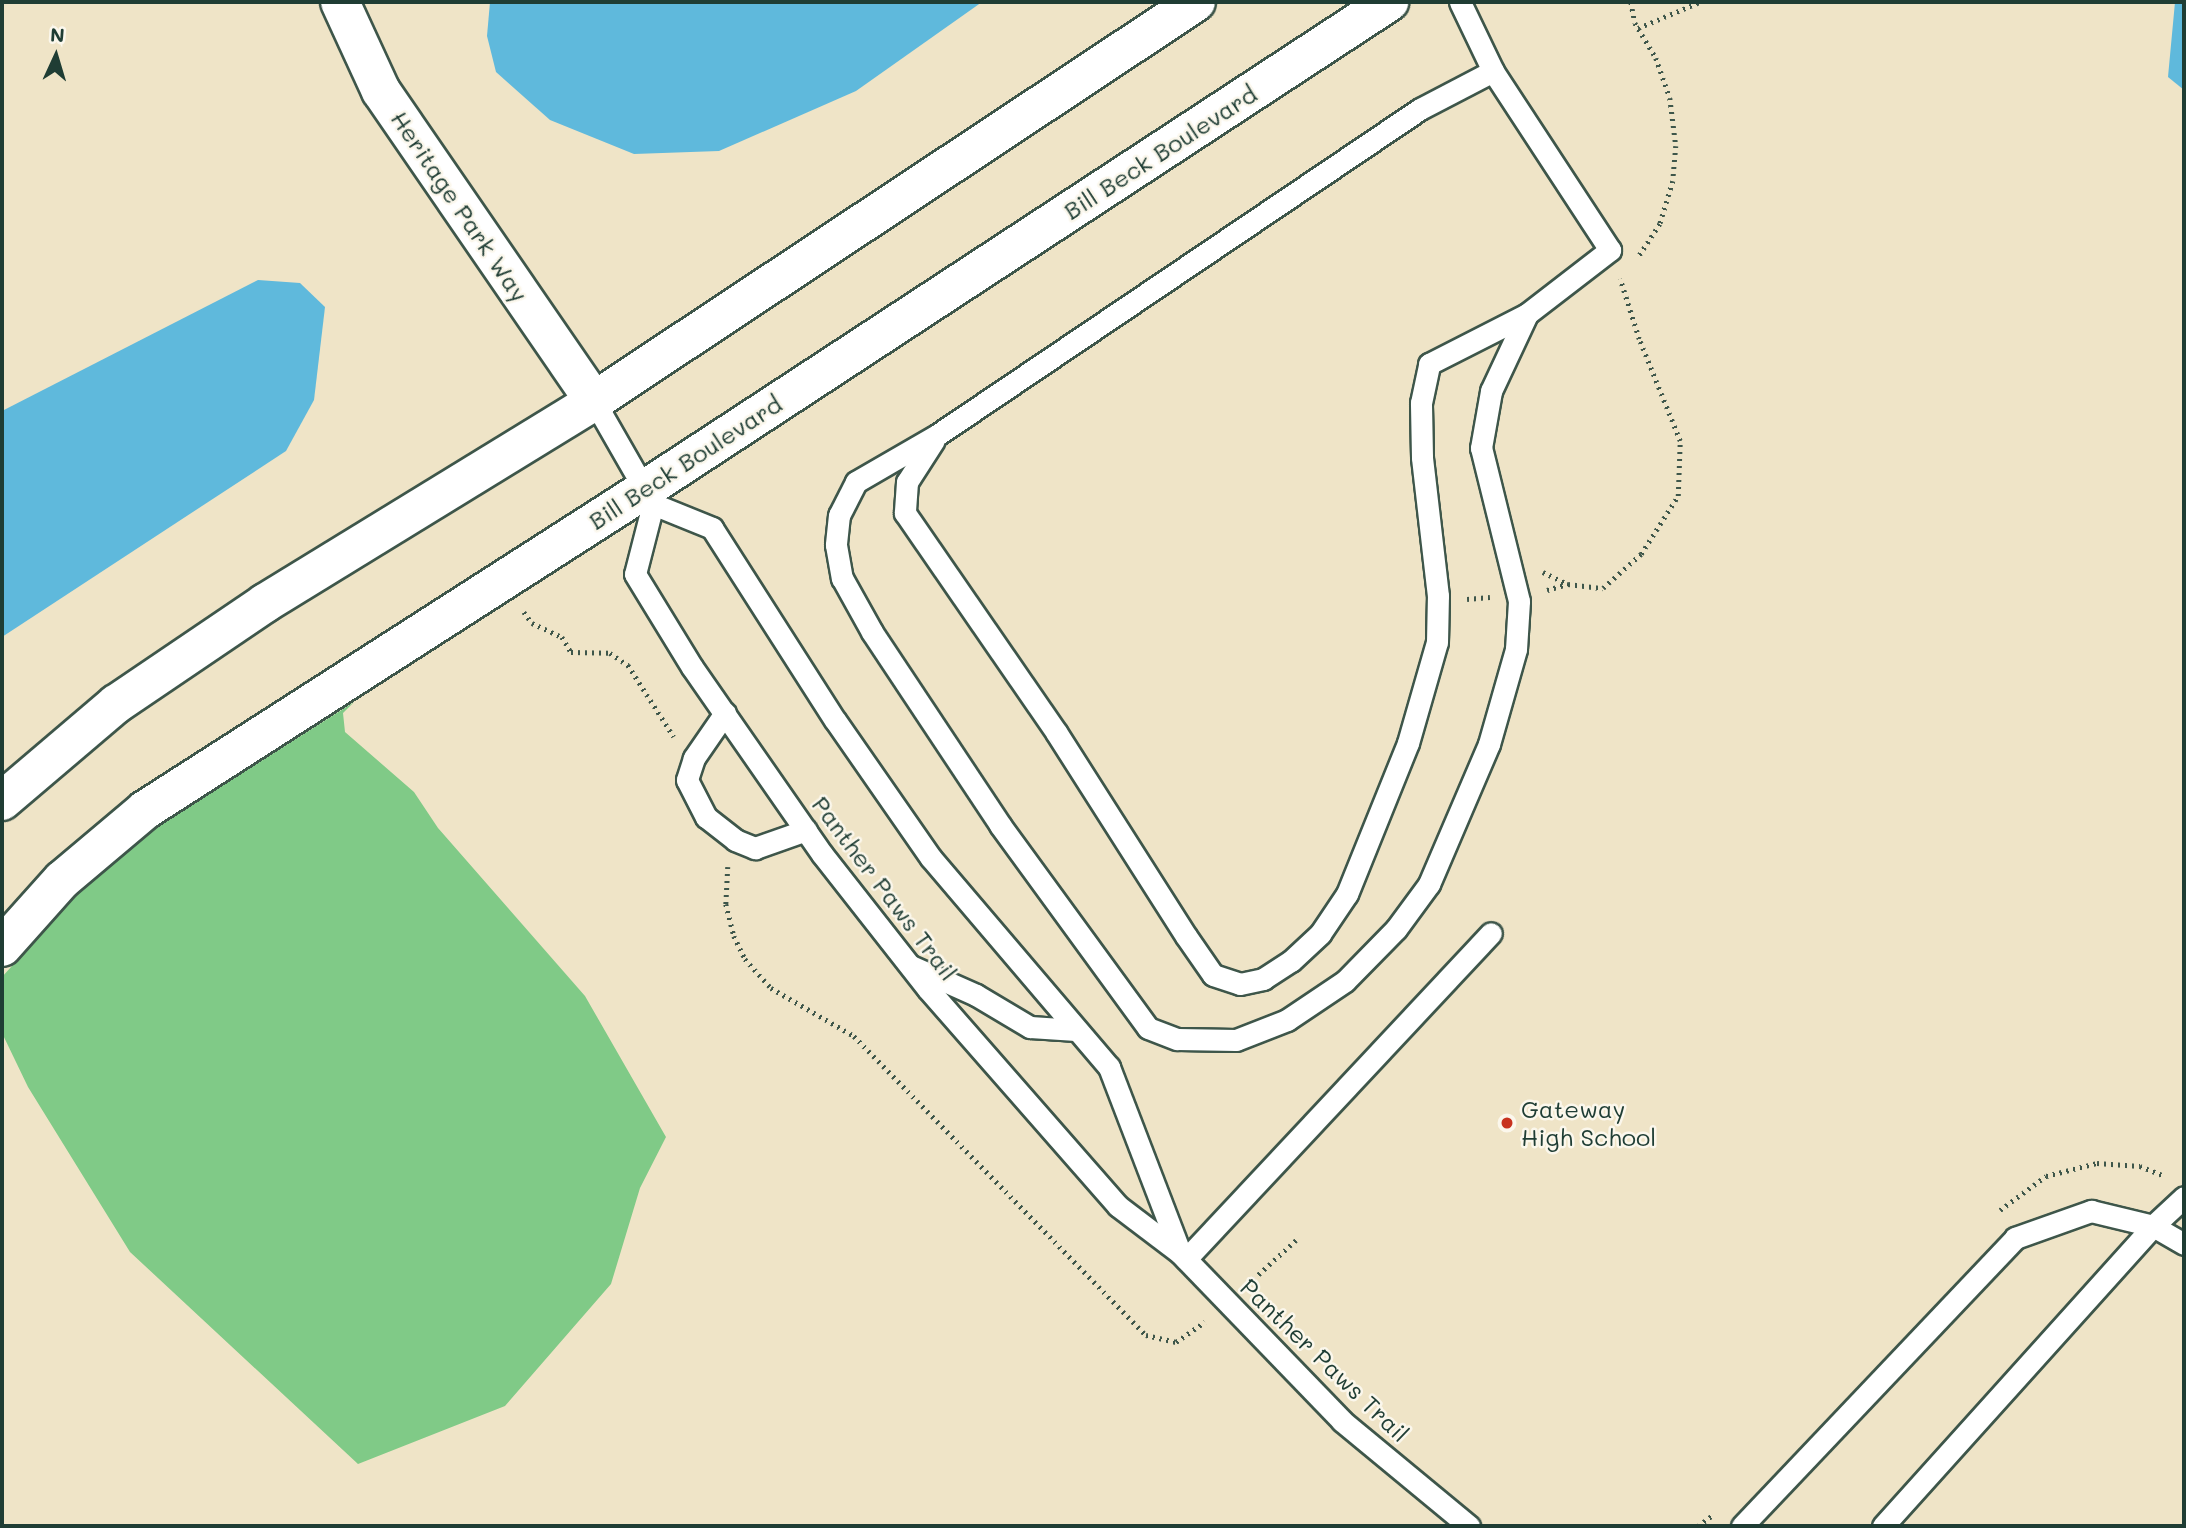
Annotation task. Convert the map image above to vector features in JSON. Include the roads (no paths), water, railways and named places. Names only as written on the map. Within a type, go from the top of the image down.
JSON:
[{"type":"street","name":"Heritage Park Way","points":[[340,2],[381,91],[594,401]]},
{"type":"street","points":[[2,801],[128,696],[265,603],[594,401],[1196,2]]},
{"type":"street","name":"Bill Beck Boulevard","points":[[2,947],[62,880],[145,810],[649,497],[1390,2]]},
{"type":"lane","points":[[937,435],[907,482],[905,513],[916,534],[1056,732],[1213,975],[1240,984],[1263,979],[1291,961],[1320,934],[1347,894],[1422,697],[1437,642],[1438,596],[1422,457],[1421,403],[1429,364],[1527,313],[1610,250],[1493,71],[1460,2]]},
{"type":"lane","points":[[1493,71],[1406,118],[937,435],[856,482],[839,515],[836,545],[842,578],[872,632],[1000,825],[1148,1028],[1177,1039],[1236,1040],[1287,1020],[1346,981],[1396,929],[1429,884],[1489,744],[1516,649],[1518,601],[1481,448],[1491,391],[1527,313]]},
{"type":"lane","points":[[594,401],[649,497]]},
{"type":"lane","name":"Panther Paws Trail","points":[[1183,1256],[1109,1067],[931,858],[835,720],[712,528],[649,497],[635,574],[724,713],[806,830],[910,966],[1118,1206],[1183,1256],[1342,1421],[1469,1526]]},
{"type":"lane","points":[[724,713],[694,758],[687,780],[706,817],[736,840],[755,848],[806,830]]},
{"type":"lane","points":[[1183,1256],[1491,933]]},
{"type":"lane","points":[[910,966],[976,995],[1030,1027],[1076,1030]]},
{"type":"lane","points":[[1883,1526],[2153,1226],[2184,1197]]},
{"type":"lane","points":[[1742,1526],[2015,1238],[2091,1211],[2153,1226],[2184,1244]]},
{"type":"water","points":[[490,2],[982,2],[856,91],[719,151],[634,154],[550,120],[496,72],[487,36]]},
{"type":"water","points":[[2175,2],[2184,2],[2184,90],[2168,77]]},
{"type":"water","points":[[258,280],[300,283],[325,307],[314,400],[286,451],[2,637],[2,411]]},
{"type":"place","name":"Gateway High School","points":[[1507,1123]]}]
